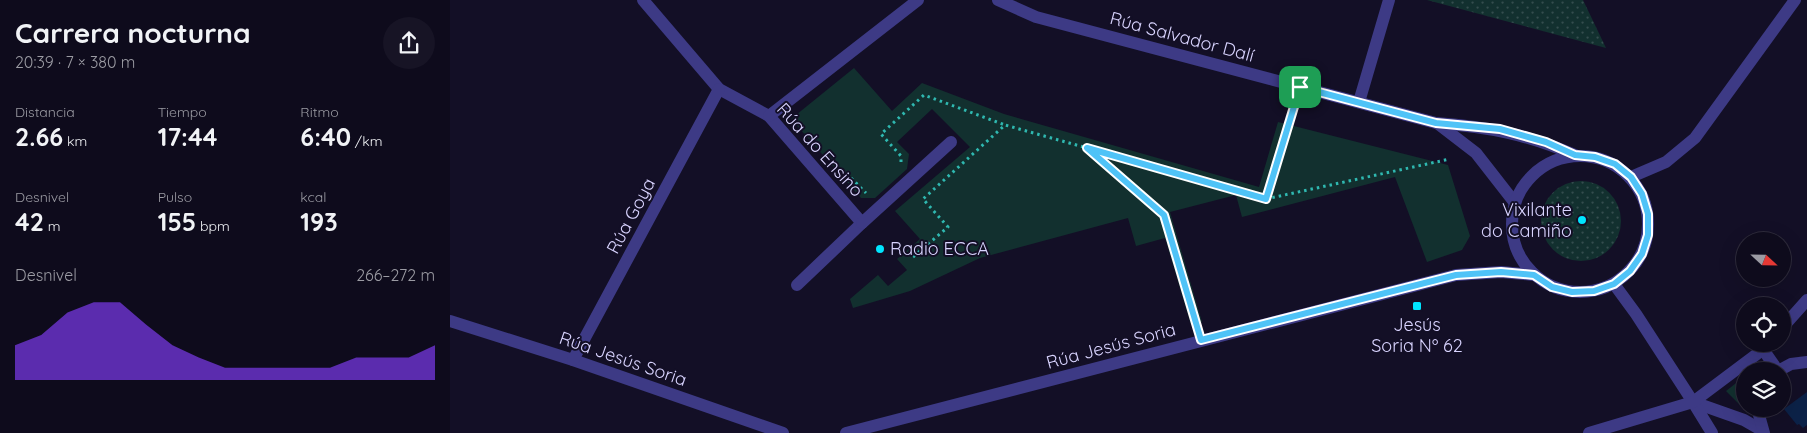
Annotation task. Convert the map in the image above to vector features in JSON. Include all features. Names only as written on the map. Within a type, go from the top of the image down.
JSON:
[{"type":"street","name":"Rúa do Ensino","points":[[643,0],[719,89],[769,116],[862,223]]},
{"type":"street","points":[[769,116],[918,0]]},
{"type":"street","name":"Rúa Salvador Dalí","points":[[998,0],[1036,17],[1436,123],[1500,129],[1546,142],[1575,155]]},
{"type":"street","points":[[1360,102],[1389,0]]},
{"type":"street","points":[[1631,177],[1666,162],[1695,138],[1795,0]]},
{"type":"street","name":"Rúa Goya","points":[[573,360],[719,89]]},
{"type":"street","name":"Rúa Salvador Dalí","points":[[1436,123],[1476,153],[1515,203]]},
{"type":"street","name":"Rúa do Ensino","points":[[797,285],[951,142]]},
{"type":"street","points":[[1575,155],[1595,157],[1615,164],[1631,177],[1642,194],[1646,208],[1648,235],[1642,254],[1634,266],[1614,284],[1594,291],[1572,292],[1552,287],[1534,275],[1521,258],[1513,241],[1511,222],[1515,203],[1527,180],[1536,171],[1554,160],[1575,155]]},
{"type":"street","name":"Rúa Jesús Soria","points":[[846,433],[1456,275],[1501,272],[1534,275]]},
{"type":"street","points":[[1614,284],[1636,314],[1712,433]]},
{"type":"street","points":[[1791,318],[1807,300]]},
{"type":"street","name":"Rúa Jesús Soria","points":[[450,322],[573,360],[783,433]]},
{"type":"street","points":[[1589,433],[1693,402],[1756,352]]},
{"type":"street","points":[[1791,364],[1806,361]]},
{"type":"street","points":[[1693,402],[1744,420],[1764,432]]},
{"type":"street","points":[[1761,417],[1764,432]]},
{"type":"path","points":[[1266,199],[1300,87]]},
{"type":"path","points":[[900,166],[901,156],[881,134],[924,95],[1005,125],[1266,199],[1450,160]]},
{"type":"path","points":[[913,257],[948,227],[923,199],[1005,125]]},
{"type":"path","points":[[1087,148],[1164,215],[1201,340]]},
{"type":"path","points":[[844,170],[864,192],[873,193]]},
{"type":"green space","points":[[1427,0],[1583,0],[1606,48]]},
{"type":"green space","points":[[854,68],[892,111],[922,83],[1004,114],[1259,187],[1278,122],[1448,165],[1470,236],[1462,250],[1427,262],[1395,177],[1242,217],[1236,195],[1170,212],[1202,322],[1191,325],[1165,238],[1136,246],[1128,218],[980,258],[910,291],[853,308],[850,299],[878,275],[888,286],[907,270],[897,259],[920,239],[895,211],[970,147],[932,109],[897,142],[909,154],[907,169],[875,198],[861,198],[791,119]]},
{"type":"green space","points":[[1573,181],[1589,181],[1610,192],[1621,213],[1621,229],[1610,250],[1589,261],[1573,261],[1559,255],[1547,243],[1541,229],[1541,213],[1547,199],[1559,187]]},
{"type":"green space","points":[[1736,383],[1736,401],[1726,391]]},
{"type":"water","points":[[1807,392],[1807,425],[1803,428],[1799,424],[1797,425],[1790,417],[1791,404]]},
{"type":"place","name":"Vixilante do Camiño","points":[[1582,220]]},
{"type":"place","name":"Radio ECCA","points":[[880,249]]},
{"type":"place","name":"Jesús Soria Nº 62","points":[[1417,306]]},
{"type":"route","points":[[1300,87],[1436,123],[1500,129],[1546,142],[1575,155],[1595,157],[1615,164],[1631,177],[1642,194],[1648,214],[1648,235],[1642,254],[1630,271],[1614,284],[1594,291],[1572,292],[1552,287],[1534,275],[1501,272],[1456,275],[1201,340],[1164,215],[1087,148],[1266,199],[1300,87]]}]
